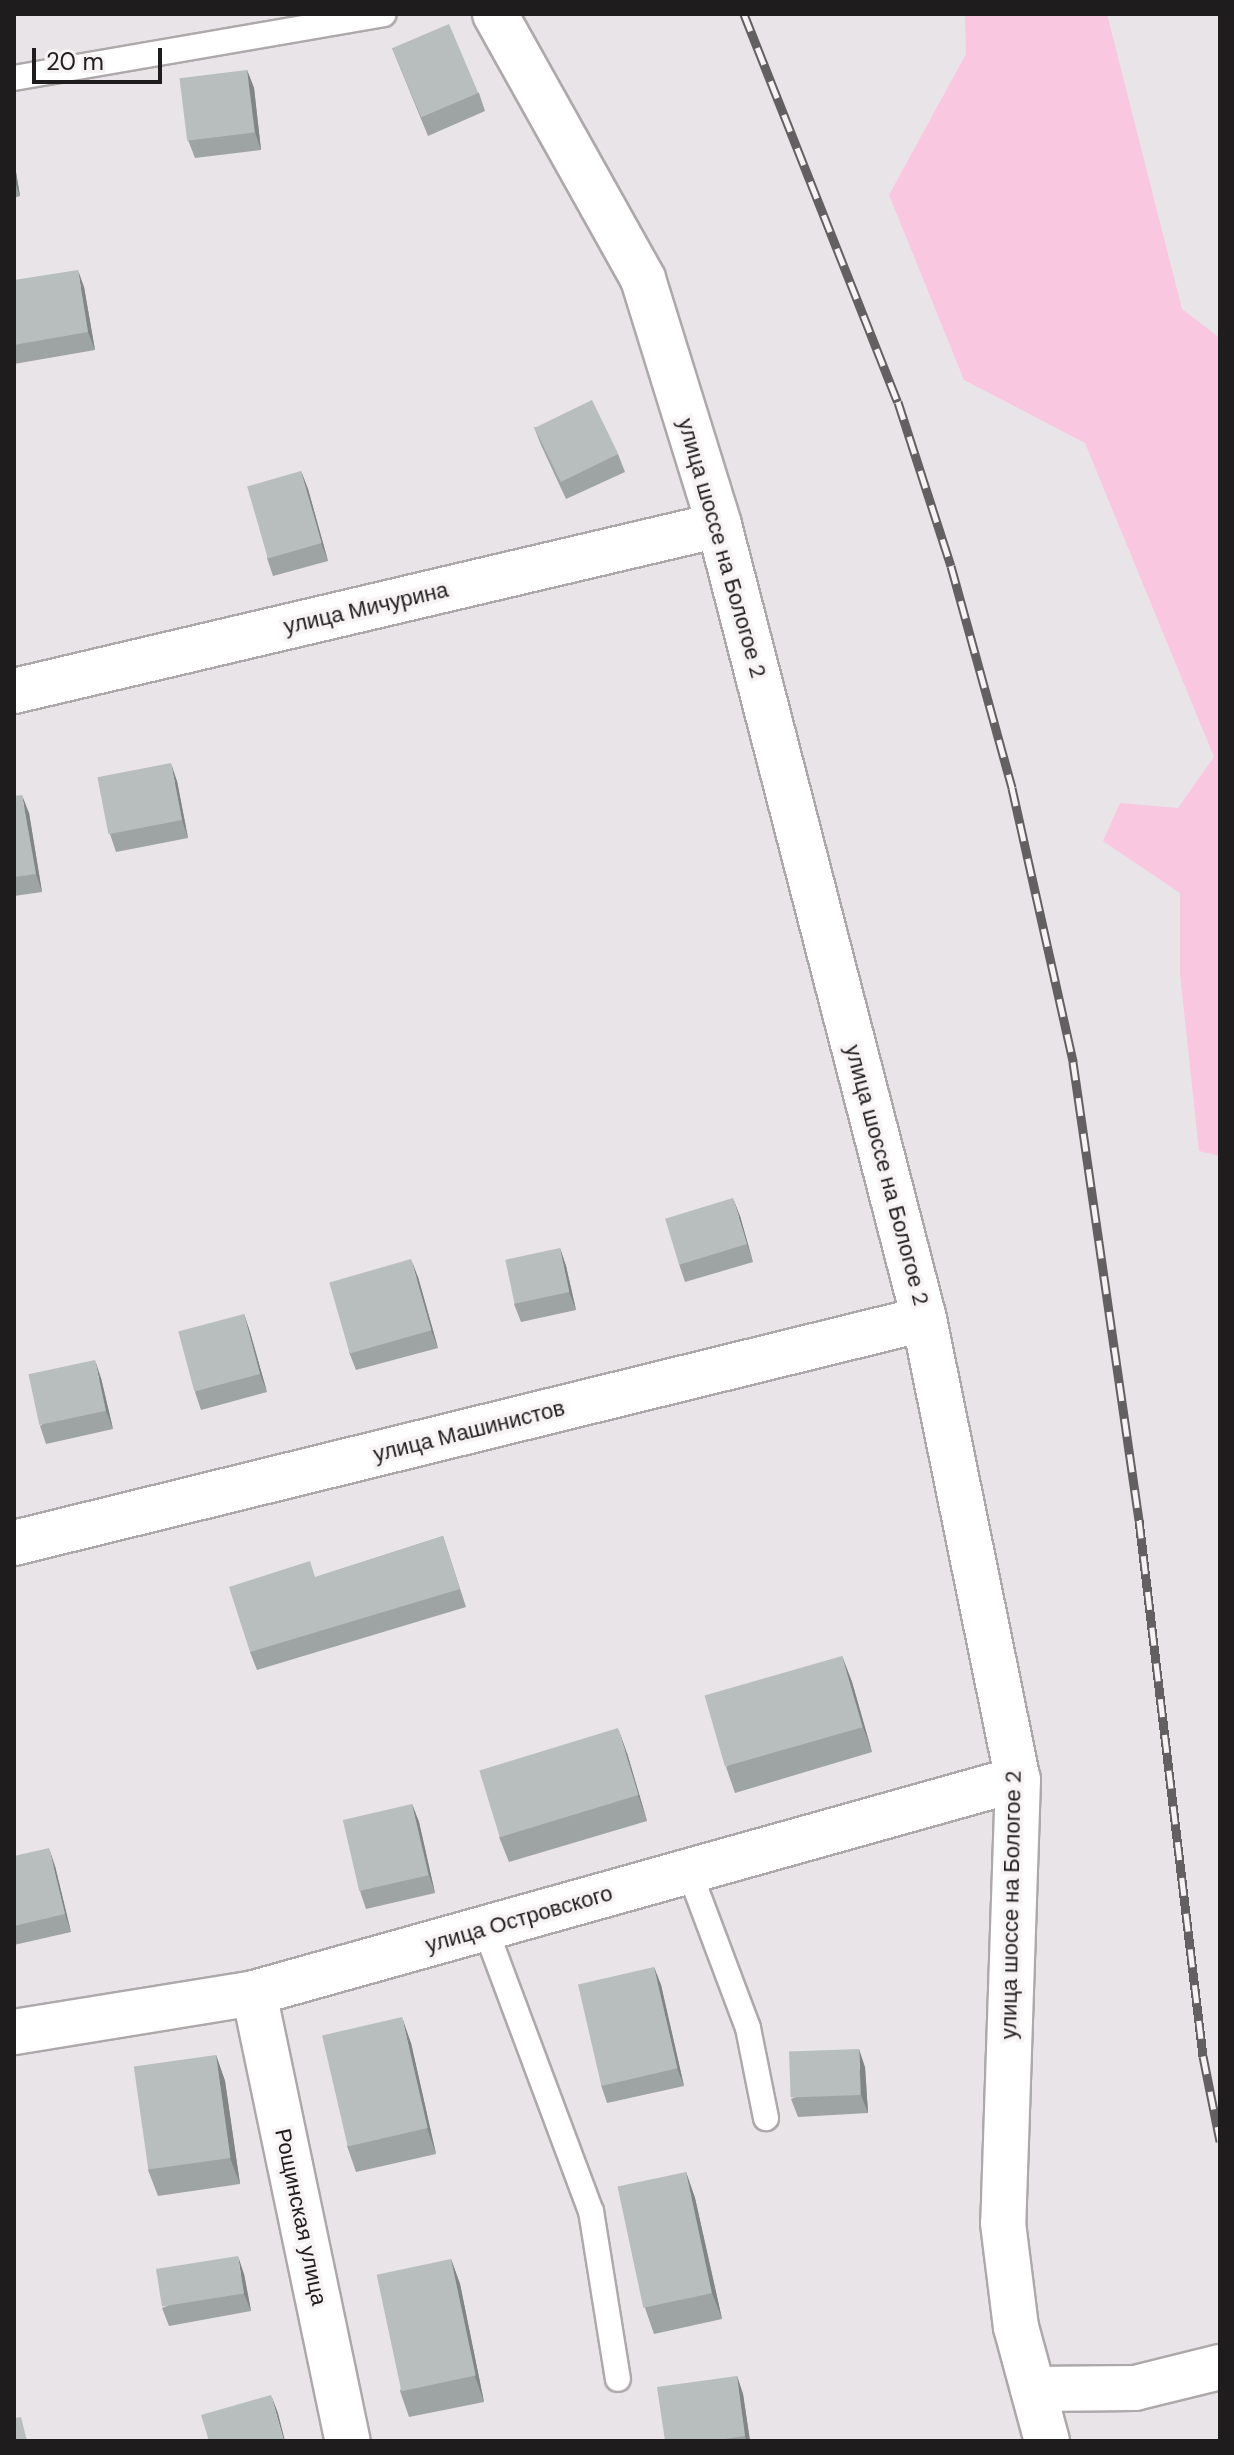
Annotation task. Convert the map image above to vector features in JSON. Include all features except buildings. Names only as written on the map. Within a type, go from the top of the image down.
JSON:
[{"type":"street","name":"улица шоссе на Бологое 2","points":[[495,14],[643,279],[719,525],[924,1319],[1018,1779],[1003,2223],[1016,2327],[1047,2441]]},
{"type":"street","name":"улица Мичурина","points":[[14,691],[719,525]]},
{"type":"street","name":"улица Машинистов","points":[[14,1543],[924,1319]]},
{"type":"street","name":"улица Островского","points":[[14,2032],[254,1993],[1018,1779]]},
{"type":"street","name":"Рощинская улица","points":[[254,1993],[348,2441]]},
{"type":"street","points":[[1033,2389],[1135,2388],[1220,2367]]},
{"type":"lane","points":[[14,78],[384,14]]},
{"type":"lane","points":[[689,1871],[748,2028],[766,2118]]},
{"type":"lane","points":[[485,1928],[591,2211],[618,2379]]},
{"type":"shaded area","points":[[965,14],[1107,14],[1182,309],[1220,338],[1220,1156],[1199,1151],[1180,974],[1180,893],[1103,841],[1120,803],[1178,808],[1214,757],[1085,443],[964,380],[889,195],[966,54]]},
{"type":"railway","points":[[744,14],[898,402],[951,566],[1012,788],[1073,1062],[1139,1520],[1203,2056],[1220,2141]]}]
